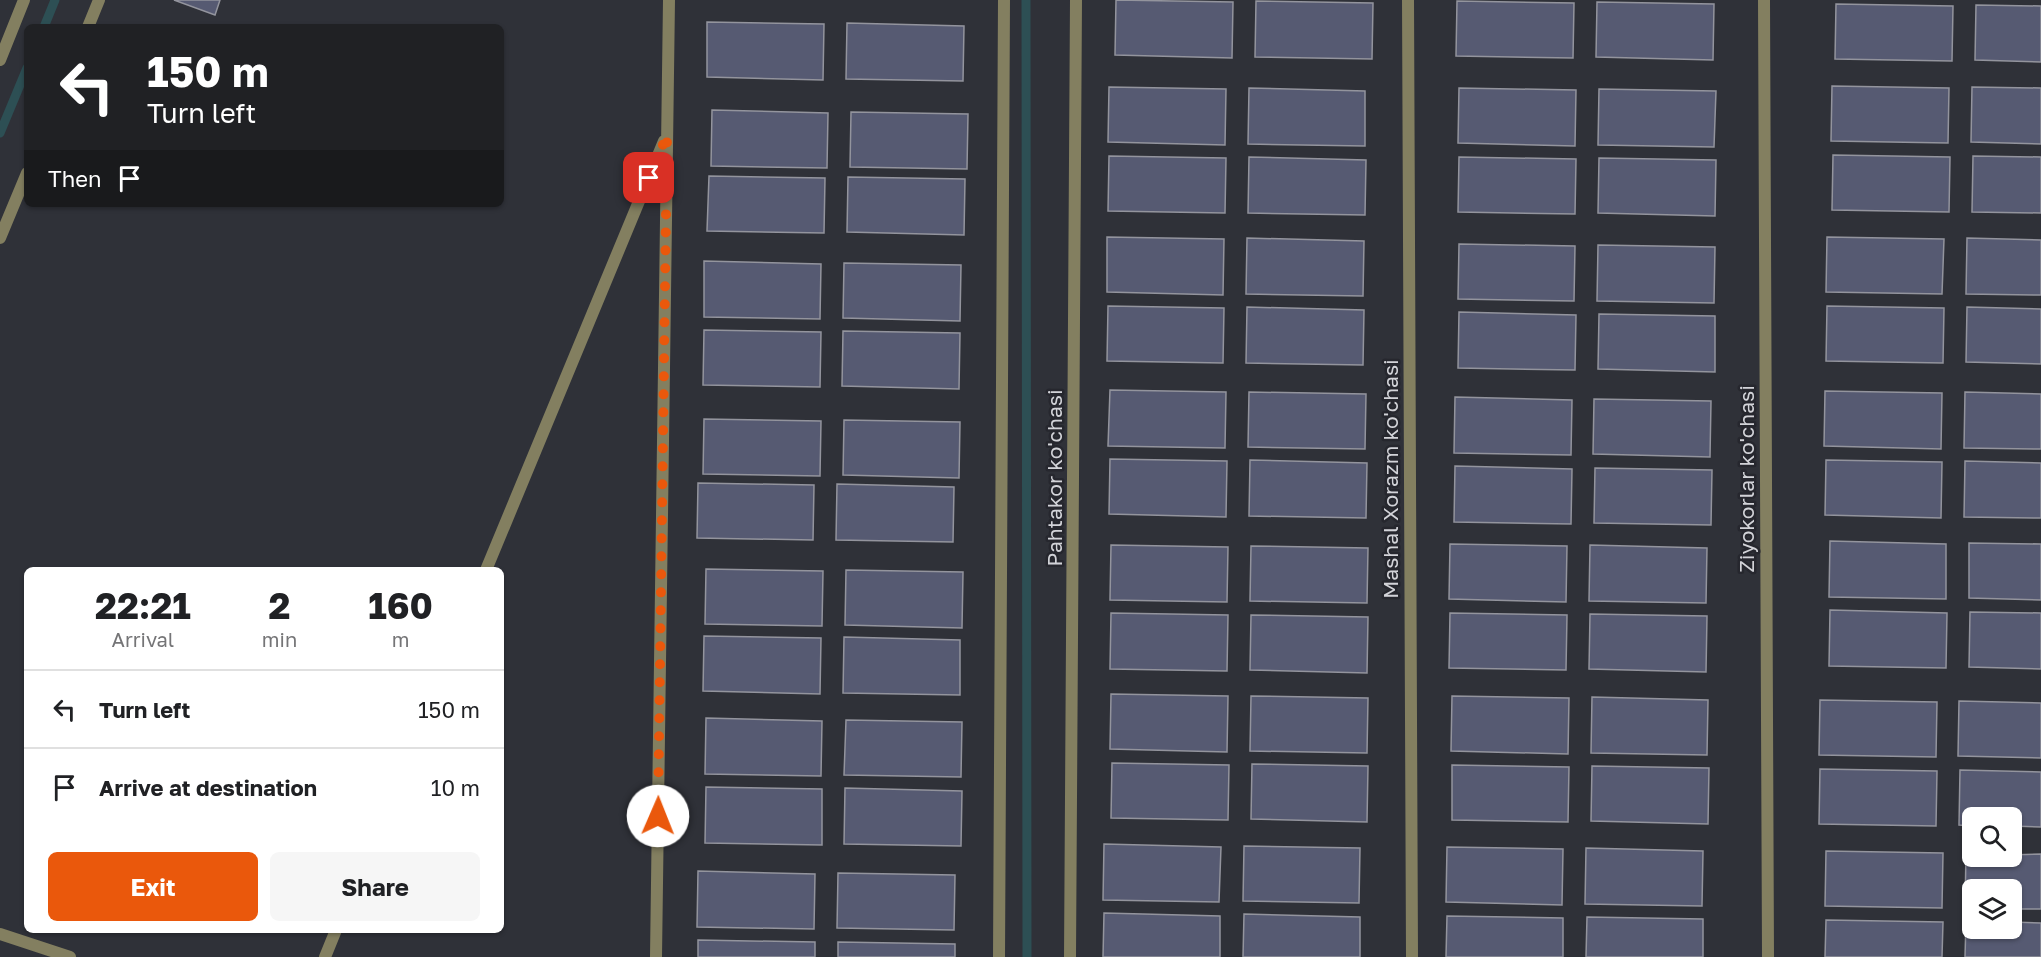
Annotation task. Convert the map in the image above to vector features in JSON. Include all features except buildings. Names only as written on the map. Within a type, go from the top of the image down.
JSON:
[{"type":"street","points":[[0,60],[24,0]]},
{"type":"street","points":[[89,24],[99,0]]},
{"type":"street","points":[[656,957],[669,0]]},
{"type":"street","points":[[999,957],[1004,0]]},
{"type":"street","name":"Pahtakor ko'chasi","points":[[1070,957],[1076,0]]},
{"type":"street","name":"Mashal Xorazm ko'chasi","points":[[1408,0],[1412,957]]},
{"type":"street","name":"Ziyokorlar ko'chasi","points":[[1764,0],[1768,957]]},
{"type":"street","points":[[487,567],[667,135]]},
{"type":"street","points":[[0,238],[24,180]]},
{"type":"street","points":[[325,957],[335,933]]},
{"type":"street","points":[[0,934],[70,957]]},
{"type":"waterway","points":[[45,24],[55,0]]},
{"type":"waterway","points":[[1026,0],[1027,957]]},
{"type":"waterway","points":[[0,133],[24,75]]},
{"type":"route","points":[[649,178],[667,135],[658,816]]}]
